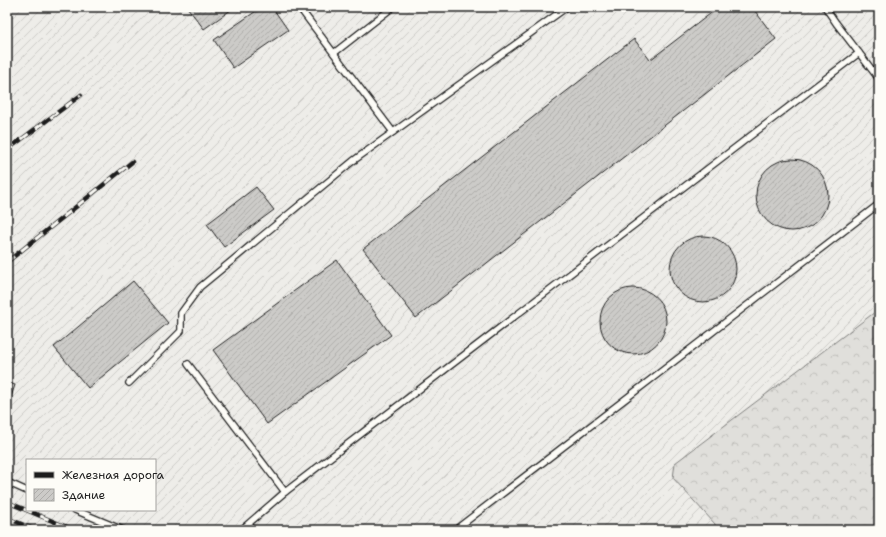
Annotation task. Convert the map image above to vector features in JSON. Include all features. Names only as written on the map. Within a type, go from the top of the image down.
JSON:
[{"type":"lane","points":[[299,7],[393,132]]},
{"type":"lane","points":[[334,53],[393,7]]},
{"type":"lane","points":[[129,382],[181,332],[181,313],[200,287],[353,161],[567,7]]},
{"type":"lane","points":[[825,7],[879,79]]},
{"type":"lane","points":[[241,530],[285,492],[859,53]]},
{"type":"lane","points":[[455,530],[879,204]]},
{"type":"lane","points":[[188,364],[285,492]]},
{"type":"lane","points":[[7,482],[26,491]]},
{"type":"lane","points":[[76,511],[124,530]]},
{"type":"shaded area","points":[[7,7],[879,7],[879,530],[7,530]]},
{"type":"green space","points":[[879,309],[879,530],[715,530],[715,524],[673,478],[675,463]]},
{"type":"building","points":[[187,7],[235,7],[204,29]]},
{"type":"building","points":[[262,7],[272,7],[288,30],[233,68],[214,40]]},
{"type":"building","points":[[719,7],[752,7],[776,39],[416,318],[363,249],[634,39],[650,60]]},
{"type":"building","points":[[792,159],[812,165],[822,175],[828,195],[822,215],[812,225],[792,231],[772,225],[762,215],[756,195],[762,175],[772,165]]},
{"type":"building","points":[[256,187],[274,210],[224,247],[207,224]]},
{"type":"building","points":[[703,236],[715,239],[726,246],[733,257],[736,269],[733,281],[726,292],[715,299],[703,302],[691,299],[680,292],[673,281],[670,269],[673,257],[680,246],[691,239]]},
{"type":"building","points":[[337,260],[391,335],[267,424],[213,350]]},
{"type":"building","points":[[133,281],[168,323],[88,388],[54,347]]},
{"type":"building","points":[[633,288],[645,291],[656,298],[663,309],[666,321],[663,333],[656,344],[645,351],[633,354],[621,351],[610,344],[603,333],[600,321],[603,309],[610,298],[621,291]]},
{"type":"building","points":[[7,382],[15,385],[7,409]]},
{"type":"railway","points":[[7,150],[81,95]]},
{"type":"railway","points":[[7,262],[132,162]]},
{"type":"railway","points":[[7,502],[26,510]]},
{"type":"railway","points":[[29,511],[74,530]]},
{"type":"railway","points":[[7,518],[36,530]]}]
